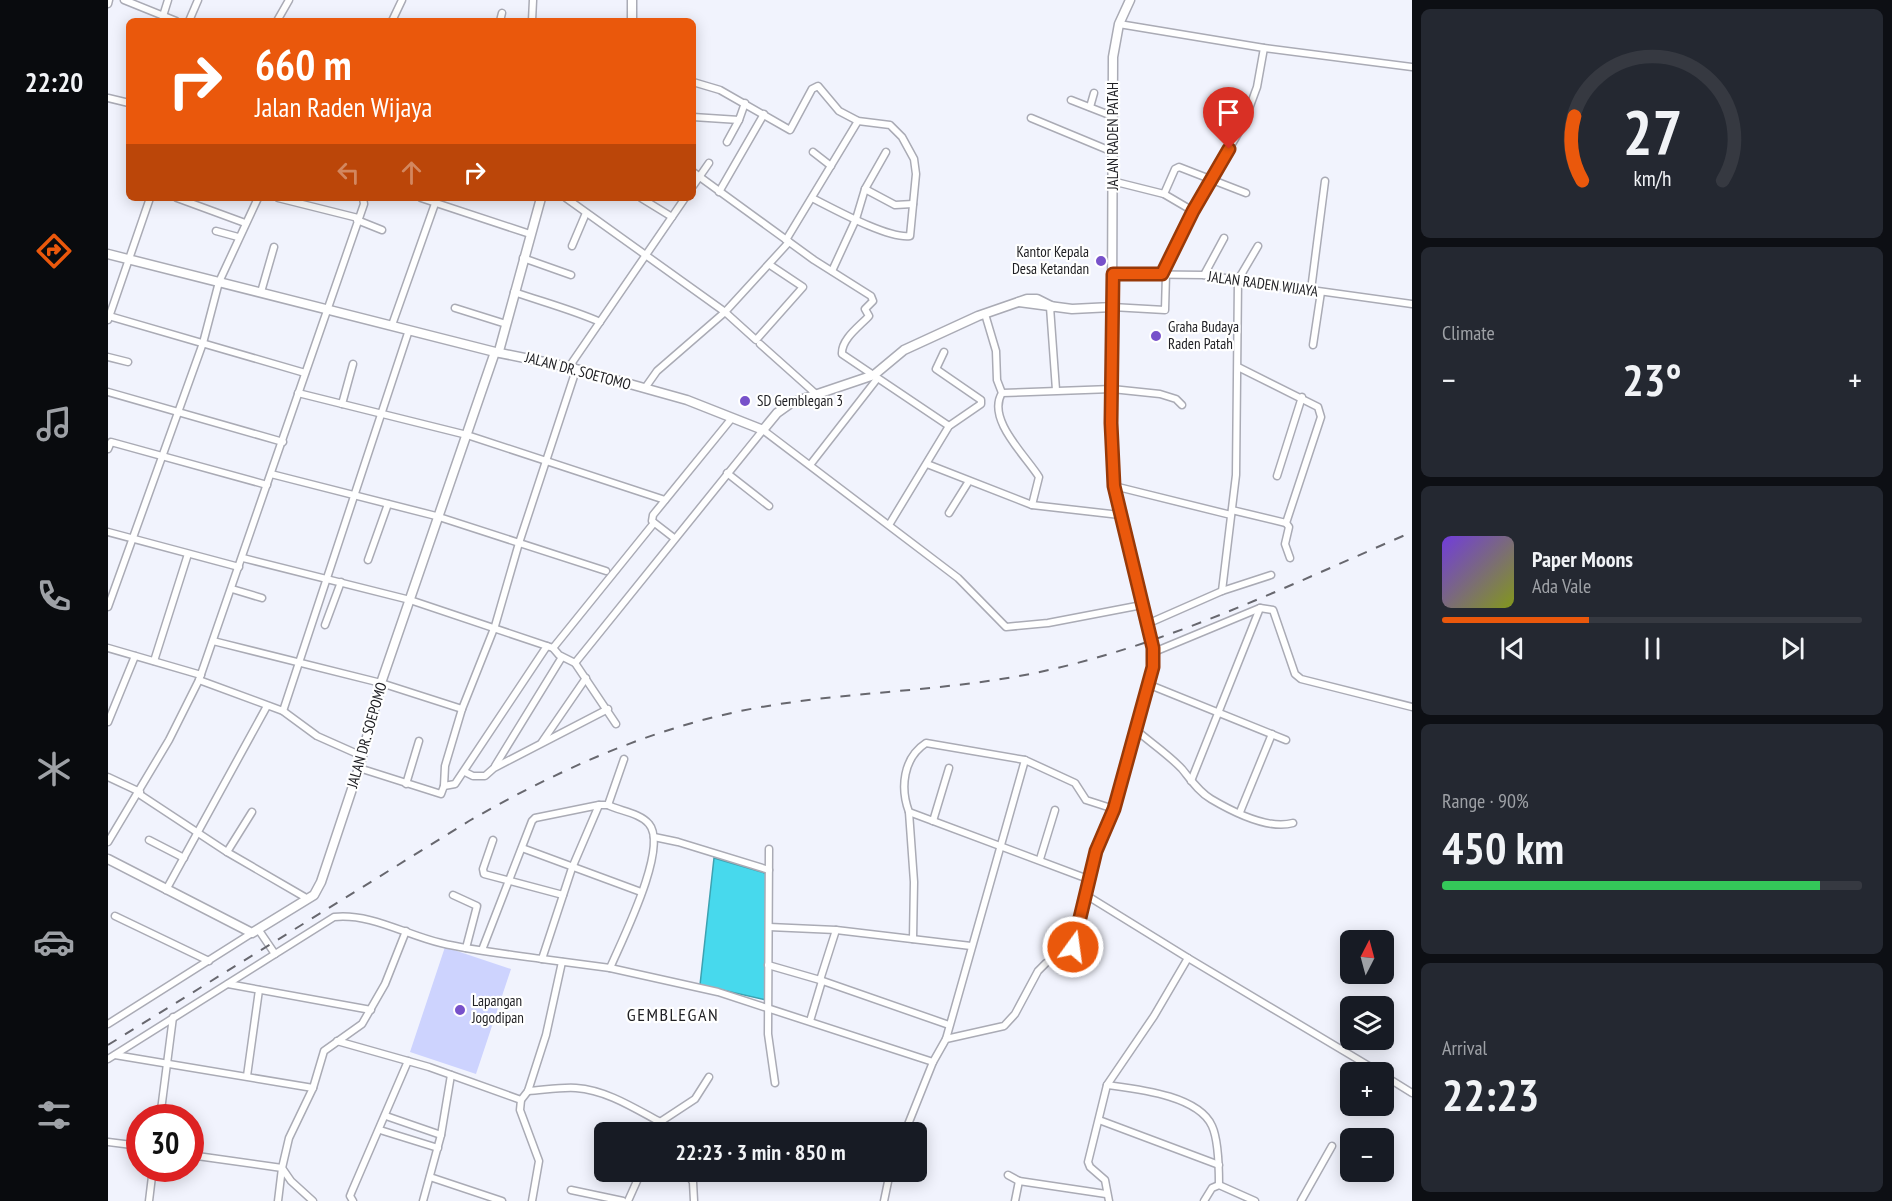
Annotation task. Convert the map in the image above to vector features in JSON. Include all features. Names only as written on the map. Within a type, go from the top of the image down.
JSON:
[{"type":"street","points":[[124,0],[168,18]]},
{"type":"street","points":[[163,16],[168,0]]},
{"type":"street","points":[[190,18],[198,0]]},
{"type":"street","points":[[279,18],[288,0]]},
{"type":"street","points":[[393,18],[402,0]]},
{"type":"street","points":[[532,18],[533,0]]},
{"type":"street","points":[[632,0],[632,18]]},
{"type":"street","name":"JALAN RADEN PATAH","points":[[1112,307],[1113,57],[1119,24],[1130,0]]},
{"type":"street","points":[[501,18],[502,14]]},
{"type":"street","points":[[1119,24],[1264,48],[1412,68]]},
{"type":"street","points":[[810,465],[875,377],[904,350],[985,314],[1019,302],[1038,299],[1052,307],[1165,310],[1164,274],[1193,211],[1250,108],[1257,87],[1264,48]]},
{"type":"street","points":[[696,83],[720,90],[790,130],[812,89],[818,86],[838,111],[858,121],[890,125],[902,137],[914,159],[916,174],[910,236],[900,236],[856,219],[812,198]]},
{"type":"street","points":[[1090,107],[1094,93]]},
{"type":"street","points":[[108,98],[126,102]]},
{"type":"street","points":[[1071,100],[1112,116]]},
{"type":"street","points":[[728,142],[745,103]]},
{"type":"street","points":[[719,192],[764,114]]},
{"type":"street","points":[[696,117],[739,120]]},
{"type":"street","points":[[1031,118],[1113,152]]},
{"type":"street","points":[[645,388],[665,364],[725,312],[770,265],[788,241],[858,121]]},
{"type":"street","points":[[813,152],[831,166]]},
{"type":"street","points":[[832,271],[856,219],[865,189],[886,152]]},
{"type":"street","points":[[696,181],[709,163]]},
{"type":"street","points":[[1164,194],[1175,169],[1179,167],[1246,193]]},
{"type":"street","points":[[696,174],[788,241],[873,298],[865,309],[869,316],[849,336],[841,351],[844,357],[949,426]]},
{"type":"street","points":[[1311,290],[1325,181]]},
{"type":"street","points":[[1112,182],[1164,194],[1193,211]]},
{"type":"street","points":[[865,189],[895,205],[913,204]]},
{"type":"street","points":[[149,201],[109,318],[304,373]]},
{"type":"street","points":[[186,201],[245,222]]},
{"type":"street","points":[[108,607],[160,455],[203,343],[219,282],[256,201]]},
{"type":"street","points":[[289,201],[357,219],[382,230]]},
{"type":"street","points":[[108,842],[139,793],[200,678],[283,442],[304,373],[364,201]]},
{"type":"street","points":[[392,325],[436,201],[530,234]]},
{"type":"street","name":"JALAN DR. SOEPOMO","points":[[255,931],[314,895],[321,882],[359,768],[381,683],[436,516],[506,324],[540,201]]},
{"type":"street","points":[[570,201],[646,258],[725,312],[756,340],[803,287],[770,265]]},
{"type":"street","points":[[646,201],[672,217]]},
{"type":"street","points":[[359,768],[441,794],[444,786],[445,766],[462,709],[495,626],[519,543],[548,460],[572,368],[600,322],[683,201]]},
{"type":"street","points":[[572,246],[586,213]]},
{"type":"street","points":[[216,231],[238,237]]},
{"type":"street","points":[[1204,275],[1224,238]]},
{"type":"street","points":[[1222,591],[1236,475],[1239,280],[1258,246]]},
{"type":"street","points":[[261,292],[274,247]]},
{"type":"street","name":"JALAN DR. SOETOMO","points":[[108,254],[326,310],[572,368],[697,403],[763,430]]},
{"type":"street","points":[[523,258],[571,275]]},
{"type":"street","name":"JALAN RADEN WIJAYA","points":[[1113,274],[1204,275],[1412,304]]},
{"type":"street","points":[[514,292],[566,311],[576,311],[600,322]]},
{"type":"street","points":[[1313,345],[1321,292]]},
{"type":"street","points":[[1052,307],[1056,390]]},
{"type":"street","points":[[946,1039],[995,1029],[1009,1022],[1038,971],[1046,963],[1073,947],[1096,851],[1114,809],[1149,685],[1154,652],[1114,486],[1112,307]]},
{"type":"street","points":[[454,308],[506,324]]},
{"type":"street","points":[[985,314],[996,351],[997,381],[1002,393],[998,402],[1005,430],[1039,477],[1032,505]]},
{"type":"street","points":[[283,711],[409,330]]},
{"type":"street","points":[[760,344],[816,394]]},
{"type":"street","points":[[889,525],[949,426],[980,406],[981,402],[936,369],[944,352]]},
{"type":"street","points":[[108,357],[128,362]]},
{"type":"street","points":[[342,404],[353,364]]},
{"type":"street","points":[[1238,367],[1302,397],[1318,407],[1321,417],[1286,523],[1289,527],[1285,544],[1290,558]]},
{"type":"street","points":[[575,663],[674,538],[781,409],[816,394],[875,377]]},
{"type":"street","points":[[1002,393],[1112,389],[1160,394],[1176,399],[1182,405]]},
{"type":"street","points":[[108,392],[283,442]]},
{"type":"street","points":[[298,393],[467,435],[665,500]]},
{"type":"street","points":[[1277,476],[1302,397]]},
{"type":"street","points":[[674,538],[651,520],[652,515],[732,418]]},
{"type":"street","points":[[763,430],[958,578],[1006,627],[1048,623],[1142,605]]},
{"type":"street","points":[[109,444],[160,455],[267,485]]},
{"type":"street","points":[[927,464],[1032,505],[1120,515]]},
{"type":"street","points":[[727,473],[769,506]]},
{"type":"street","points":[[271,474],[436,516],[606,571]]},
{"type":"street","points":[[950,513],[969,481]]},
{"type":"street","points":[[1114,486],[1286,523]]},
{"type":"street","points":[[368,560],[388,504]]},
{"type":"street","points":[[444,786],[455,784],[465,772],[550,647],[654,523]]},
{"type":"street","points":[[108,532],[239,567]]},
{"type":"street","points":[[154,661],[188,554]]},
{"type":"street","points":[[243,558],[410,600],[495,626],[550,647],[562,657],[575,663],[616,724]]},
{"type":"street","points":[[1147,624],[1222,591],[1271,575]]},
{"type":"street","points":[[108,581],[116,583]]},
{"type":"street","points":[[325,625],[341,582]]},
{"type":"street","points":[[232,588],[262,598]]},
{"type":"street","points":[[1154,652],[1260,608],[1272,609],[1295,674],[1301,679],[1412,707]]},
{"type":"street","points":[[1191,781],[1260,608]]},
{"type":"street","points":[[213,641],[381,683],[462,709]]},
{"type":"street","points":[[108,648],[154,661],[283,711],[317,736],[362,756]]},
{"type":"street","points":[[108,722],[135,656]]},
{"type":"street","points":[[494,768],[562,657]]},
{"type":"street","points":[[541,744],[586,678]]},
{"type":"street","points":[[1149,685],[1220,711],[1286,740]]},
{"type":"street","points":[[166,890],[199,834],[237,756],[267,706]]},
{"type":"street","points":[[465,772],[481,778],[494,768],[608,709]]},
{"type":"street","points":[[1136,730],[1182,769],[1210,799],[1265,823],[1282,826],[1293,823]]},
{"type":"street","points":[[1240,812],[1272,734]]},
{"type":"street","points":[[406,784],[419,741]]},
{"type":"street","points":[[913,939],[914,882],[909,812],[903,791],[911,756],[926,743],[1025,760],[1075,783],[1086,800],[1114,809]]},
{"type":"street","points":[[608,805],[624,759]]},
{"type":"street","points":[[909,1122],[933,1062],[946,1039],[1025,760]]},
{"type":"street","points":[[933,821],[949,768]]},
{"type":"street","points":[[108,777],[139,793],[227,852],[308,899]]},
{"type":"street","points":[[542,959],[572,868],[599,805]]},
{"type":"street","points":[[482,950],[535,818],[608,805],[649,823],[654,837],[653,862],[610,968]]},
{"type":"street","points":[[1040,859],[1055,810]]},
{"type":"street","points":[[227,852],[252,812]]},
{"type":"street","points":[[909,812],[1040,859],[1088,879]]},
{"type":"street","points":[[654,837],[678,842],[769,870]]},
{"type":"street","points":[[149,840],[184,858]]},
{"type":"street","points":[[493,840],[482,872],[563,895]]},
{"type":"street","points":[[522,848],[641,892]]},
{"type":"street","points":[[769,849],[770,1059],[775,1083]]},
{"type":"street","points":[[108,859],[166,890],[255,931],[275,954]]},
{"type":"street","points":[[453,895],[477,906],[466,948]]},
{"type":"street","points":[[1086,895],[1362,1062]]},
{"type":"street","points":[[115,916],[209,961]]},
{"type":"street","points":[[111,1057],[334,917],[351,918],[406,931],[435,942],[466,948],[610,968],[769,1006],[933,1062]]},
{"type":"street","points":[[769,927],[836,930],[971,946]]},
{"type":"street","points":[[810,1021],[836,930]]},
{"type":"street","points":[[108,1024],[255,931]]},
{"type":"street","points":[[278,1201],[282,1168],[290,1138],[313,1088],[324,1052],[356,1030],[371,1010],[406,931]]},
{"type":"street","points":[[1109,1201],[1105,1180],[1088,1162],[1107,1085],[1154,1016],[1188,958]]},
{"type":"street","points":[[532,1201],[539,1161],[522,1121],[522,1100],[528,1091],[546,1035],[562,962]]},
{"type":"street","points":[[768,965],[949,1025]]},
{"type":"street","points":[[228,983],[371,1010]]},
{"type":"street","points":[[247,1076],[259,990]]},
{"type":"street","points":[[162,1104],[173,1017]]},
{"type":"street","points":[[338,1041],[408,1061],[522,1100]]},
{"type":"street","points":[[111,1057],[167,1063],[313,1088]]},
{"type":"street","points":[[353,1201],[350,1196],[408,1061]]},
{"type":"street","points":[[423,1201],[441,1135],[451,1075]]},
{"type":"street","points":[[664,1122],[695,1099],[709,1077]]},
{"type":"street","points":[[1394,1082],[1412,1093]]},
{"type":"street","points":[[1107,1085],[1161,1094],[1195,1109],[1212,1125],[1219,1165],[1219,1185]]},
{"type":"street","points":[[528,1091],[576,1088],[593,1090],[623,1102],[650,1122]]},
{"type":"street","points":[[386,1116],[441,1135]]},
{"type":"street","points":[[1098,1120],[1219,1165]]},
{"type":"street","points":[[380,1130],[438,1148]]},
{"type":"street","points":[[108,1142],[126,1144]]},
{"type":"street","points":[[1301,1201],[1332,1146]]},
{"type":"street","points":[[204,1157],[282,1168],[291,1181],[313,1201]]},
{"type":"street","points":[[1008,1175],[1019,1181],[1106,1194]]},
{"type":"street","points":[[430,1177],[502,1201]]},
{"type":"street","points":[[1015,1201],[1019,1181]]},
{"type":"street","points":[[149,1201],[151,1182]]},
{"type":"street","points":[[628,1201],[637,1182]]},
{"type":"street","points":[[693,1182],[694,1201]]},
{"type":"street","points":[[884,1201],[888,1182]]},
{"type":"street","points":[[1204,1201],[1212,1188],[1219,1185],[1255,1201]]},
{"type":"street","points":[[571,1190],[623,1201]]},
{"type":"shaded area","name":"Lapangan Jogodipan","points":[[445,947],[511,969],[476,1074],[410,1052]]},
{"type":"water","points":[[714,858],[768,874],[766,1000],[700,985]]},
{"type":"railway","points":[[108,1045],[469,821],[538,784],[608,752],[680,726],[756,708],[1016,677],[1099,657],[1145,643],[1235,609],[1412,532]]},
{"type":"place","name":"Kantor Kepala Desa Ketandan","points":[[1101,261]]},
{"type":"place","name":"Graha Budaya Raden Patah","points":[[1156,336]]},
{"type":"place","name":"SD Gemblegan 3","points":[[745,401]]},
{"type":"place","name":"Lapangan Jogodipan","points":[[460,1010]]},
{"type":"district","name":"GEMBLEGAN","points":[[673,1015]]},
{"type":"route","points":[[1073,947],[1096,851],[1109,825],[1149,685],[1154,652],[1114,486],[1111,423],[1113,274],[1162,274],[1193,211],[1229,149]]}]
